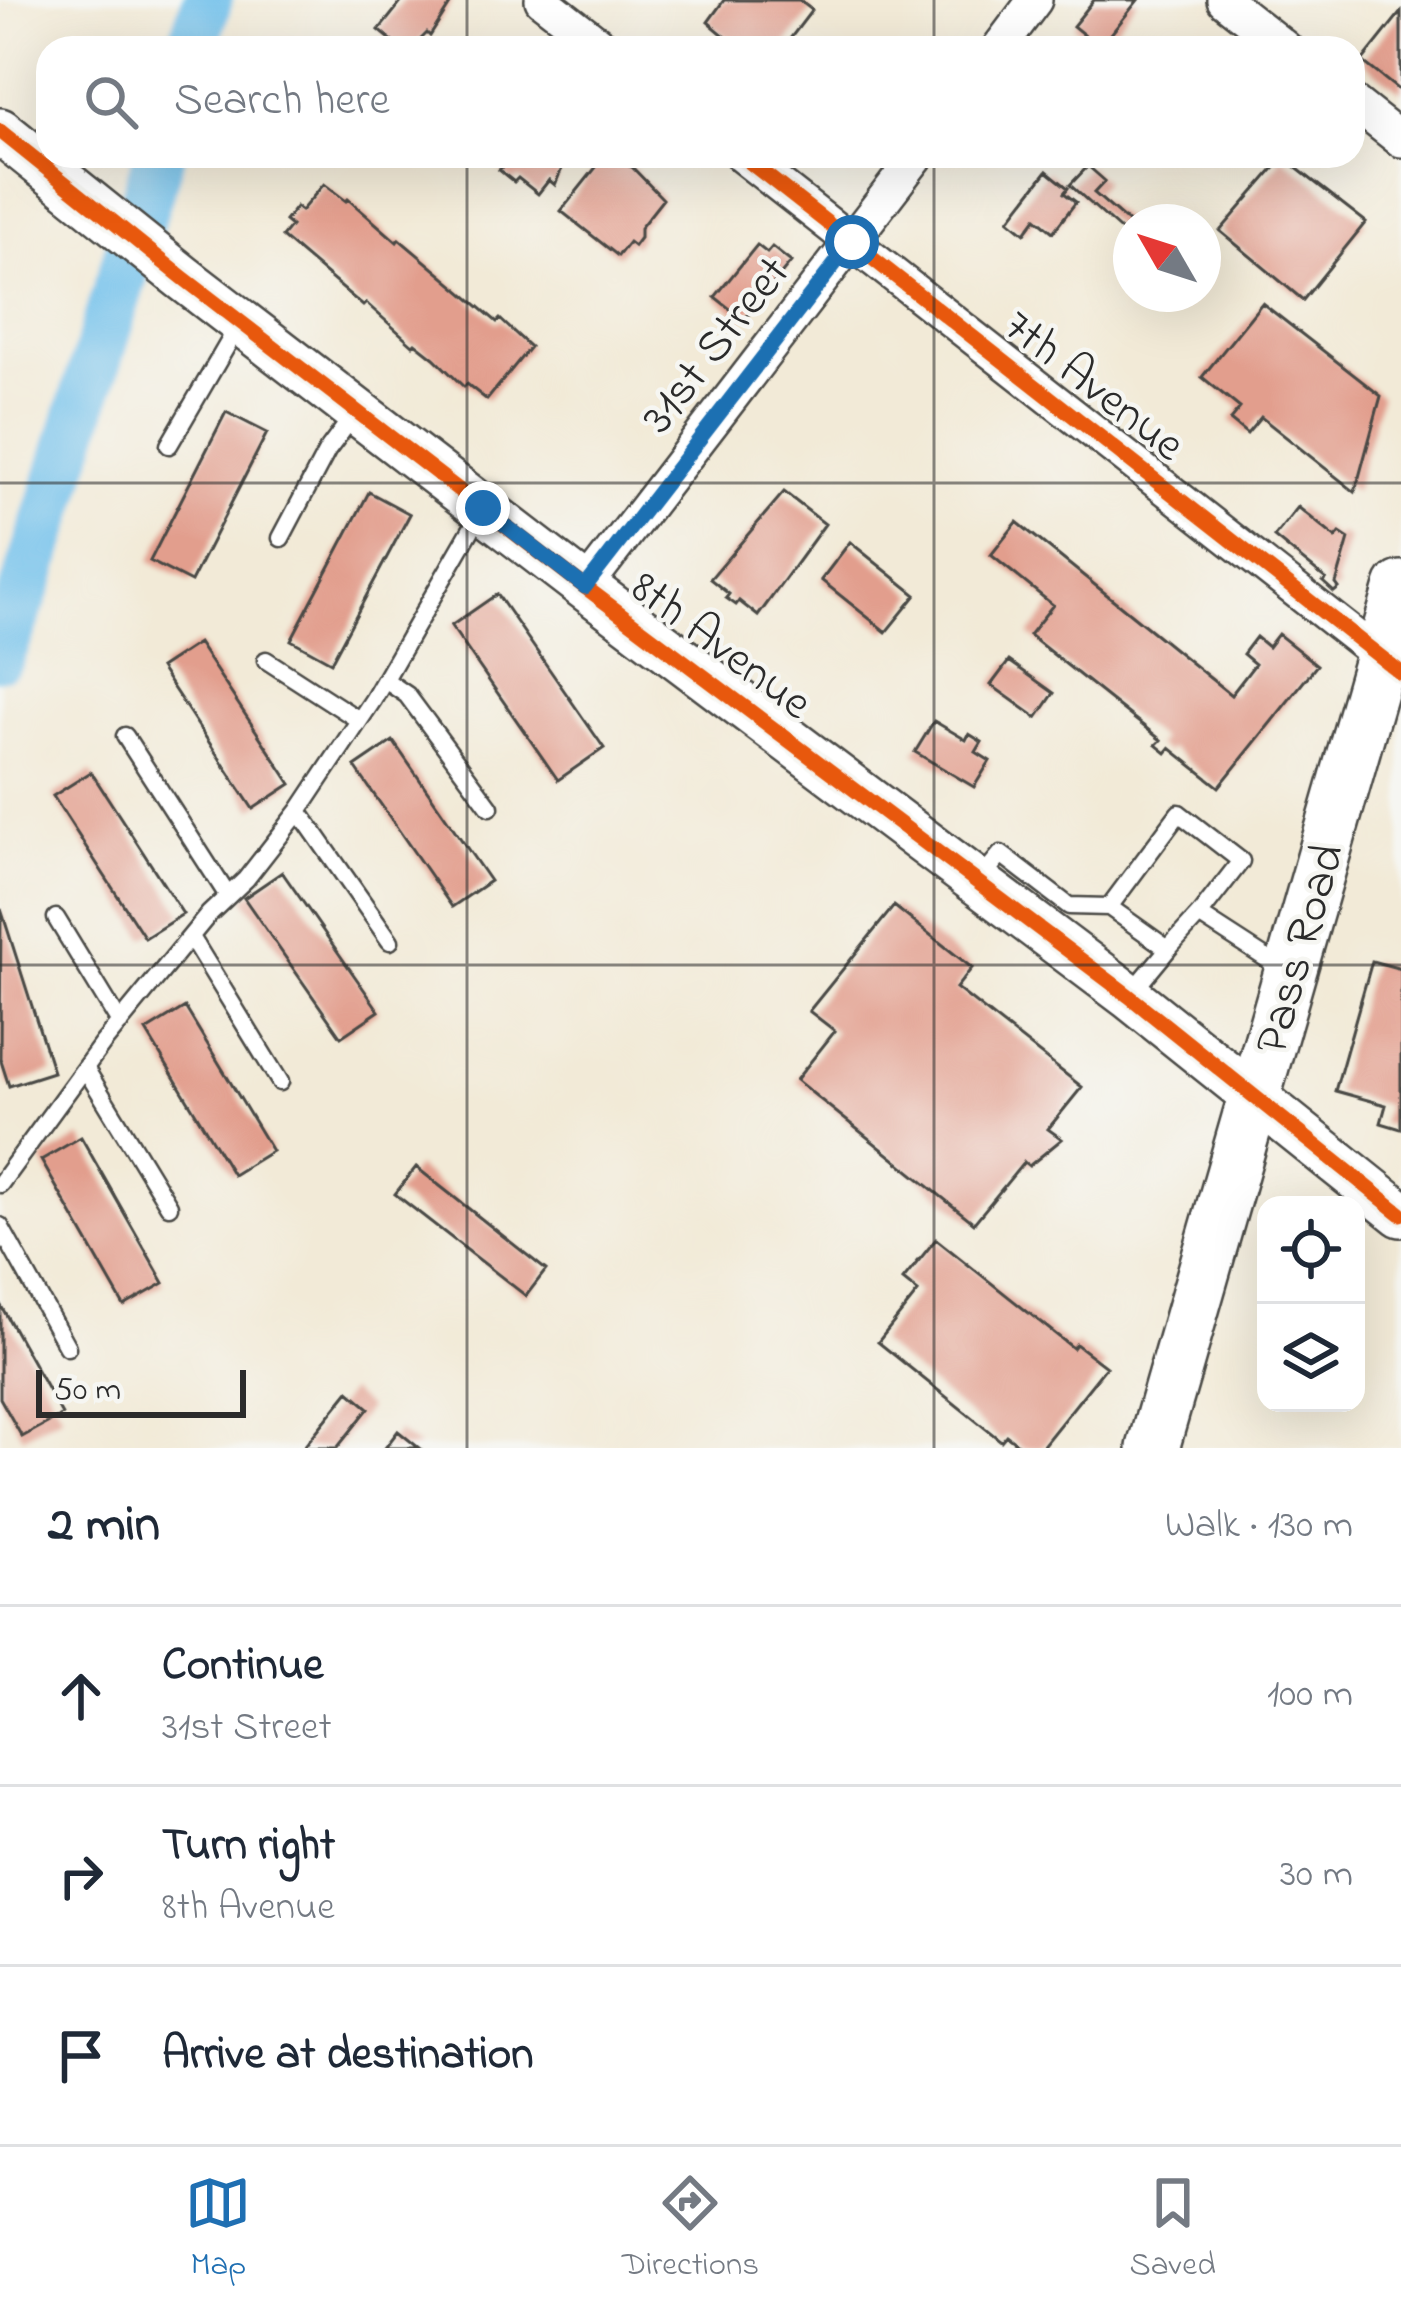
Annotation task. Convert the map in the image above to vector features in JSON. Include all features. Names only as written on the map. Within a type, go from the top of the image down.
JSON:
[{"type":"main road","name":"Pass Road","points":[[1153,1448],[1290,973],[1391,665],[1401,587]]},
{"type":"street","points":[[542,0],[588,36]]},
{"type":"street","points":[[1008,36],[1035,0]]},
{"type":"street","points":[[1224,0],[1270,36]]},
{"type":"street","points":[[1365,112],[1401,140]]},
{"type":"street","name":"8th Avenue","points":[[0,131],[36,160]]},
{"type":"street","name":"8th Avenue","points":[[47,168],[182,278],[585,587],[1129,996],[1401,1214]]},
{"type":"street","name":"7th Avenue","points":[[757,168],[1391,665]]},
{"type":"street","name":"31st Street","points":[[585,587],[908,168]]},
{"type":"lane","points":[[169,445],[240,322]]},
{"type":"lane","points":[[281,538],[327,451],[357,411]]},
{"type":"lane","points":[[0,1184],[119,1023],[299,812],[385,680],[483,508]]},
{"type":"lane","points":[[266,660],[359,720]]},
{"type":"lane","points":[[385,680],[407,694],[490,808]]},
{"type":"lane","points":[[124,736],[228,896]]},
{"type":"lane","points":[[299,812],[390,940]]},
{"type":"lane","points":[[1109,907],[1179,814],[1240,861],[1129,996]]},
{"type":"lane","points":[[976,884],[1001,854],[1069,906],[1109,907],[1168,949]]},
{"type":"lane","points":[[1199,915],[1290,973]]},
{"type":"lane","points":[[56,918],[119,1023]]},
{"type":"lane","points":[[191,937],[280,1082]]},
{"type":"lane","points":[[85,1068],[169,1206]]},
{"type":"lane","points":[[0,1226],[67,1347]]},
{"type":"building","points":[[403,0],[453,0],[430,36],[386,36],[379,30]]},
{"type":"building","points":[[724,0],[799,0],[812,10],[792,36],[725,36],[708,22]]},
{"type":"building","points":[[1094,0],[1138,0],[1110,36],[1085,36],[1073,26]]},
{"type":"building","points":[[1401,12],[1401,92],[1365,63]]},
{"type":"building","points":[[562,168],[555,185],[549,180],[538,194],[499,170]]},
{"type":"building","points":[[595,168],[633,168],[663,199],[640,228],[634,246],[629,242],[618,256],[561,211]]},
{"type":"building","points":[[1086,168],[1105,181],[1094,193],[1113,209],[1113,223],[1070,185]]},
{"type":"building","points":[[1275,168],[1296,168],[1366,222],[1303,300],[1221,232]]},
{"type":"building","points":[[1047,171],[1068,188],[1064,193],[1076,202],[1053,232],[1036,218],[1025,233],[1009,220]]},
{"type":"building","points":[[324,184],[530,347],[487,400],[467,384],[464,387],[282,237],[291,226],[285,221],[296,207],[301,211]]},
{"type":"building","points":[[757,245],[767,253],[772,247],[791,262],[744,320],[715,297]]},
{"type":"building","points":[[1262,303],[1381,396],[1355,492],[1261,417],[1247,434],[1230,420],[1240,408],[1202,377]]},
{"type":"building","points":[[226,412],[267,433],[191,582],[150,561]]},
{"type":"building","points":[[369,492],[410,514],[331,662],[291,640]]},
{"type":"building","points":[[784,492],[825,524],[758,616],[739,601],[736,605],[726,598],[729,594],[710,579]]},
{"type":"building","points":[[1298,507],[1336,538],[1340,533],[1349,539],[1336,584],[1339,588],[1334,592],[1323,582],[1326,579],[1274,537]]},
{"type":"building","points":[[1017,522],[1231,695],[1255,664],[1243,654],[1256,637],[1268,647],[1278,634],[1317,665],[1219,787],[1170,748],[1166,753],[1156,745],[1161,740],[1029,635],[1053,605],[991,555]]},
{"type":"building","points":[[850,542],[916,595],[886,632],[821,580]]},
{"type":"building","points":[[497,594],[604,748],[558,780],[451,626]]},
{"type":"building","points":[[198,643],[291,784],[253,809],[160,668]]},
{"type":"building","points":[[1009,661],[1054,693],[1037,718],[991,685]]},
{"type":"building","points":[[934,721],[966,740],[969,734],[982,742],[976,752],[990,761],[974,787],[915,752]]},
{"type":"building","points":[[393,741],[490,881],[452,907],[355,767]]},
{"type":"building","points":[[91,772],[183,914],[145,938],[53,796]]},
{"type":"building","points":[[282,872],[379,1011],[341,1037],[244,898]]},
{"type":"building","points":[[894,906],[972,968],[956,988],[1082,1087],[1048,1129],[1062,1139],[1029,1166],[1024,1162],[974,1223],[796,1080],[835,1031],[809,1011]]},
{"type":"building","points":[[1,909],[53,1072],[9,1086],[0,1058]]},
{"type":"building","points":[[1372,961],[1401,969],[1401,1129],[1381,1123],[1386,1105],[1335,1091]]},
{"type":"building","points":[[185,1007],[272,1151],[233,1175],[146,1031]]},
{"type":"building","points":[[81,1137],[164,1283],[124,1306],[41,1160]]},
{"type":"building","points":[[416,1167],[546,1270],[526,1296],[395,1194]]},
{"type":"building","points":[[936,1239],[1073,1348],[1076,1344],[1106,1367],[1041,1448],[1023,1448],[1006,1435],[1001,1441],[878,1342],[918,1292],[903,1280]]},
{"type":"building","points":[[0,1304],[62,1415],[22,1437],[0,1398]]},
{"type":"building","points":[[349,1391],[369,1408],[337,1448],[303,1448]]},
{"type":"building","points":[[398,1431],[419,1448],[385,1448]]},
{"type":"waterway","points":[[196,36],[207,0]]},
{"type":"waterway","points":[[0,655],[31,574],[155,168]]},
{"type":"cycle path","points":[[0,131],[36,160]]},
{"type":"cycle path","points":[[46,168],[585,587],[1129,996],[1401,1214]]},
{"type":"cycle path","points":[[757,168],[1401,673]]},
{"type":"route","points":[[483,508],[585,587],[852,242]]}]
